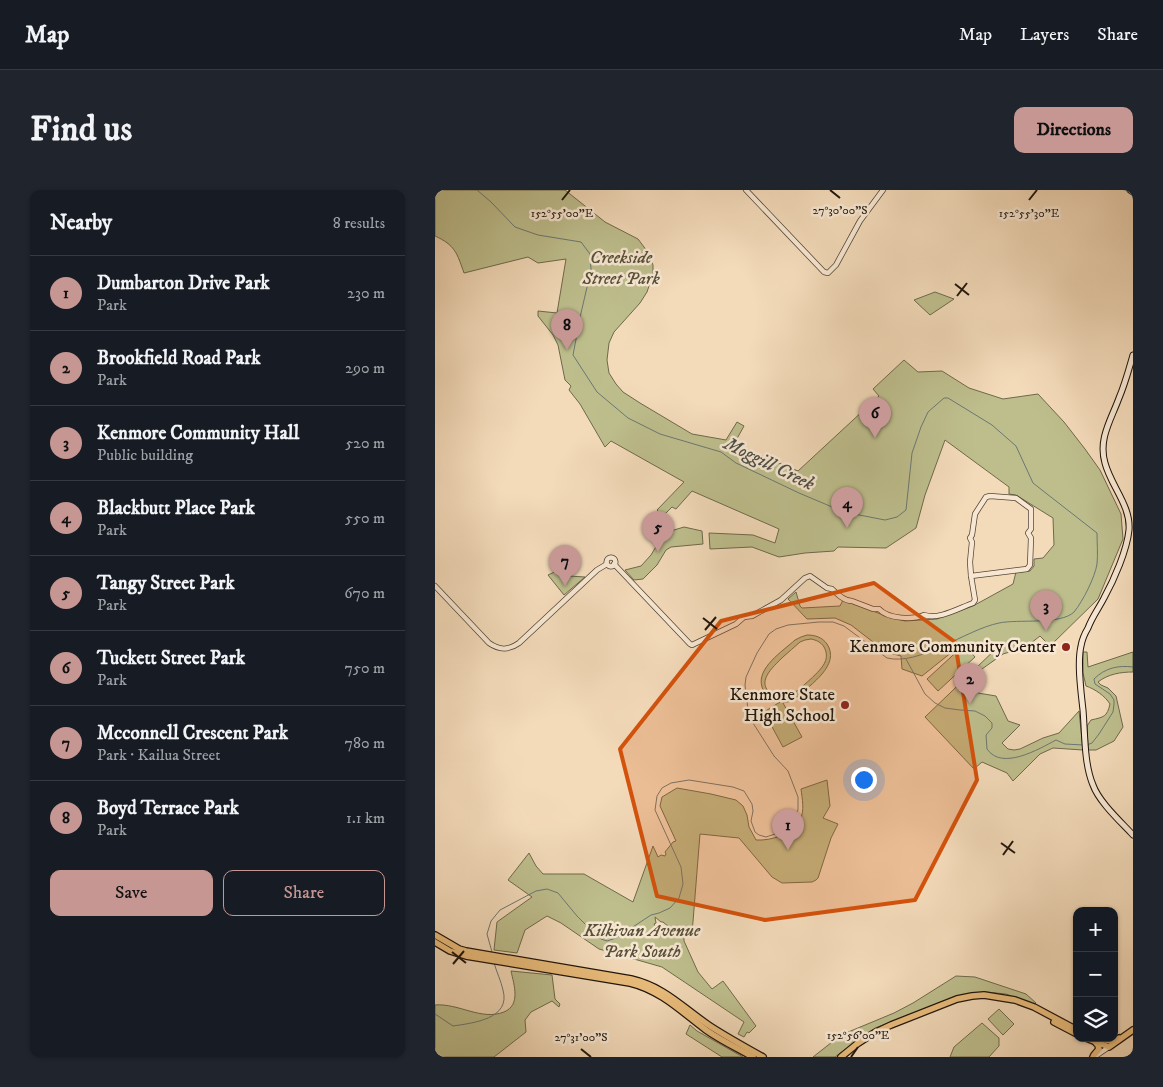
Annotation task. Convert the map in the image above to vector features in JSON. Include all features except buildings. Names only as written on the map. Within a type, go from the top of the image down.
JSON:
[{"type":"main road","points":[[1133,355],[1120,398],[1107,425],[1103,444],[1105,464],[1127,512],[1129,529],[1124,553],[1105,597],[1088,627],[1081,646],[1080,681],[1089,772],[1095,791],[1133,835]]},
{"type":"main road","points":[[435,935],[459,949],[477,956]]},
{"type":"main road","points":[[435,942],[458,954],[631,979],[652,985],[672,997],[709,1026],[763,1057]]},
{"type":"main road","points":[[504,960],[640,986],[658,994],[705,1029],[753,1057]]},
{"type":"main road","points":[[841,1057],[874,1033],[891,1025],[957,999],[984,995],[1015,1000],[1026,1004],[1073,1028]]},
{"type":"main road","points":[[1003,998],[1031,1009],[1073,1032]]},
{"type":"main road","points":[[1100,1042],[1109,1047],[1133,1030]]},
{"type":"main road","points":[[1118,1038],[1125,1036]]},
{"type":"main road","points":[[1094,1057],[1099,1050],[1096,1042]]},
{"type":"street","points":[[746,190],[828,273],[836,265],[861,221],[883,190]]},
{"type":"street","points":[[435,586],[489,643],[497,648],[504,649],[519,643],[597,570],[607,564],[607,560],[610,557],[615,560],[614,564],[690,644],[694,644],[728,628],[744,617],[752,616],[781,600],[805,578],[810,576],[849,601],[873,609],[879,609],[883,613],[903,619],[924,615],[931,617],[942,615],[973,603],[975,600],[971,576],[972,542],[970,538],[975,514],[986,496],[1016,498],[1029,507],[1032,511],[1031,529],[1028,533],[1031,538],[1030,565],[1027,568],[971,576]]},
{"type":"street","points":[[1094,1057],[1109,1047]]},
{"type":"highlighted area","points":[[874,583],[955,642],[977,780],[915,900],[765,920],[657,896],[620,749],[721,621]]},
{"type":"green space","name":"Creekside Street Park","points":[[435,190],[565,190],[605,222],[638,239],[647,251],[653,265],[653,274],[647,292],[640,303],[614,332],[609,343],[607,360],[609,373],[616,384],[623,392],[692,434],[726,440],[737,422],[744,426],[734,444],[798,471],[879,396],[873,389],[904,360],[918,372],[942,371],[969,388],[1003,399],[1038,394],[1064,422],[1100,470],[1121,514],[1123,539],[1098,599],[1050,646],[1040,636],[1026,647],[1003,654],[975,674],[970,680],[978,693],[996,696],[1008,721],[1020,725],[1002,743],[1008,749],[1020,749],[1059,733],[1079,711],[1083,750],[1053,748],[1040,754],[1013,781],[1007,773],[982,762],[974,769],[925,717],[1001,644],[995,643],[979,648],[965,644],[922,676],[902,669],[901,656],[886,652],[851,625],[835,618],[807,619],[788,599],[796,592],[802,608],[840,606],[843,600],[905,621],[937,619],[973,606],[1013,584],[1016,572],[1030,571],[1034,566],[1034,559],[1043,558],[1054,545],[1053,518],[1016,495],[1009,494],[1009,487],[945,440],[925,495],[916,528],[886,548],[838,547],[834,551],[779,557],[752,547],[710,549],[709,533],[753,535],[775,543],[779,529],[692,491],[676,509],[672,507],[663,516],[657,510],[684,482],[611,441],[605,447],[580,404],[569,390],[571,386],[565,380],[558,345],[553,335],[538,316],[538,311],[557,313],[566,259],[538,263],[528,257],[464,273],[451,246],[435,236]]},
{"type":"green space","points":[[935,292],[954,299],[930,315],[914,300]]},
{"type":"green space","points":[[684,527],[702,531],[703,544],[671,547],[666,550],[657,565],[643,579],[634,580],[625,570],[641,566],[651,555],[664,533]]},
{"type":"green space","points":[[561,569],[569,576],[585,577],[564,595],[548,575]]},
{"type":"green space","points":[[813,635],[823,640],[830,652],[830,659],[827,667],[816,680],[797,697],[783,703],[802,737],[783,747],[764,712],[780,702],[767,695],[763,690],[761,680],[763,673],[772,660],[801,637]],"holes":[[[811,639],[823,645],[825,649],[826,660],[823,666],[792,695],[782,698],[773,695],[765,685],[765,680],[770,670],[800,642]]]},
{"type":"green space","points":[[964,645],[975,657],[938,691],[927,679]]},
{"type":"green space","points":[[1083,652],[1087,652],[1088,667],[1133,652],[1133,672],[1115,674],[1098,682],[1116,696],[1123,727],[1114,741],[1096,750],[1088,750],[1087,726],[1091,720],[1106,714],[1110,704],[1099,693],[1086,686],[1083,673]]},
{"type":"green space","name":"Kilkivan Avenue Park South","points":[[827,780],[830,806],[823,818],[838,824],[816,880],[812,882],[782,883],[772,877],[739,838],[700,834],[692,934],[673,928],[655,917],[656,923],[654,924],[660,930],[667,934],[684,937],[698,972],[712,989],[723,981],[756,1026],[749,1033],[747,1032],[744,1037],[738,1034],[744,1022],[662,967],[599,949],[561,923],[547,916],[525,930],[517,953],[494,950],[497,922],[532,897],[508,880],[529,853],[543,874],[584,874],[633,902],[653,846],[658,857],[661,855],[665,856],[665,852],[676,841],[660,806],[662,797],[677,788],[736,800],[743,806],[749,827],[756,840],[762,840],[781,836],[797,825],[802,813],[803,804],[801,789]]},
{"type":"green space","points":[[511,971],[552,975],[555,999],[560,1004],[559,1007],[552,1001],[531,1012],[525,1020],[526,1032],[494,1057],[435,1057],[435,1005],[444,1005],[487,1014],[504,1012],[513,1005],[514,1000],[515,988]]},
{"type":"green space","points":[[956,976],[975,977],[1026,994],[1036,1003],[1034,1005],[1006,994],[986,992],[958,996],[875,1028],[835,1057],[813,1057],[841,1035],[894,1013]]},
{"type":"green space","points":[[999,1009],[1014,1024],[1003,1035],[988,1019]]},
{"type":"green space","points":[[982,1023],[999,1038],[999,1046],[989,1057],[950,1057],[954,1047]]},
{"type":"green space","points":[[690,1025],[697,1031],[743,1057],[722,1057],[686,1034]]},
{"type":"waterway","name":"Moggill Creek","points":[[477,190],[515,227],[538,235],[581,242],[590,254],[591,270],[573,355],[597,392],[628,418],[660,434],[721,452],[736,463],[844,512],[885,520],[897,517],[906,510],[912,453],[921,427],[928,412],[944,398],[948,398],[992,425],[1016,446],[1033,483],[1097,533],[1097,564],[1091,582],[1074,612],[1059,619],[999,623],[928,652],[900,659],[887,658],[844,626],[833,622],[788,625],[776,629],[769,634],[757,653],[746,677],[745,685],[748,710],[753,723],[774,756],[788,771],[798,797],[798,810],[786,828],[766,837],[755,832],[751,821],[752,804],[744,791],[733,787],[689,780],[671,783],[662,788],[657,796],[655,810],[681,867],[683,884],[679,898],[670,908],[651,915],[616,938],[607,941],[595,934],[558,893],[547,889],[536,891],[500,910],[491,921],[487,934],[492,952]]},
{"type":"waterway","points":[[906,659],[925,694],[935,703],[945,708],[975,711],[985,716],[992,723],[992,728],[986,735],[987,749],[994,755],[1002,758],[1021,756],[1056,740],[1065,744],[1083,745]]},
{"type":"waterway","points":[[1087,745],[1092,743],[1099,734],[1113,712],[1114,704],[1110,694],[1095,684],[1094,679],[1112,668],[1122,666],[1133,667]]},
{"type":"waterway","name":"Moggill Creek","points":[[435,1014],[453,1026],[480,1021],[496,1013],[504,1000],[494,963]]},
{"type":"place","name":"Boyd Terrace Park","points":[[567,350]]},
{"type":"place","name":"Tuckett Street Park","points":[[875,438]]},
{"type":"place","name":"Blackbutt Place Park","points":[[847,528]]},
{"type":"place","name":"Tangy Street Park","points":[[658,552]]},
{"type":"place","name":"Mcconnell Crescent Park","points":[[565,586]]},
{"type":"place","name":"Kenmore Community Hall","points":[[1046,631]]},
{"type":"place","name":"Kenmore Community Center","points":[[1066,647]]},
{"type":"place","name":"Brookfield Road Park","points":[[970,704]]},
{"type":"place","name":"Kenmore State High School","points":[[845,705]]},
{"type":"place","name":"Dumbarton Drive Park","points":[[788,850]]}]
